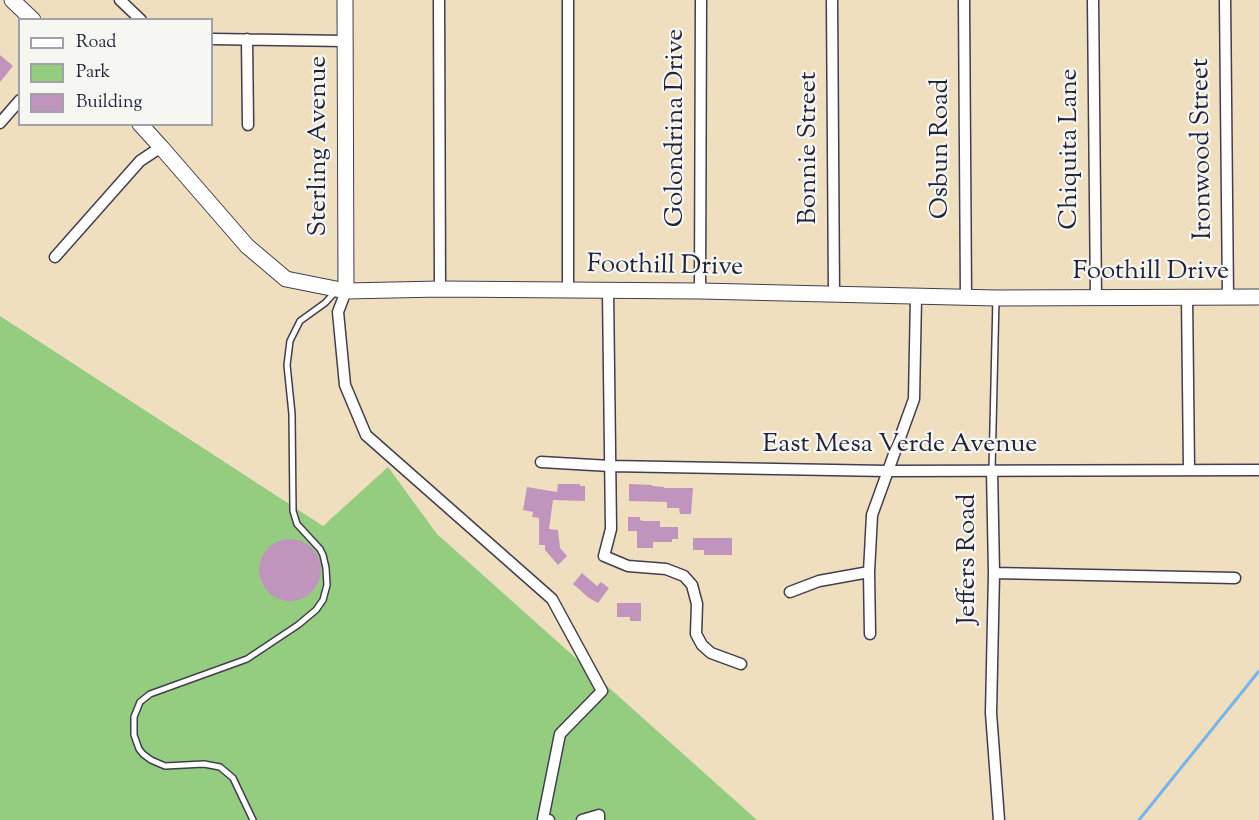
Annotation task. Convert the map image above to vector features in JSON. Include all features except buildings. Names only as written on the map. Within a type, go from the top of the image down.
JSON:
[{"type":"street","points":[[12,0],[31,18]]},
{"type":"street","points":[[120,0],[139,18]]},
{"type":"street","name":"Sterling Avenue","points":[[342,291],[345,0]]},
{"type":"street","points":[[439,0],[440,289]]},
{"type":"street","points":[[568,0],[568,291]]},
{"type":"street","name":"Golondrina Drive","points":[[700,291],[701,0]]},
{"type":"street","name":"Bonnie Street","points":[[832,0],[834,295]]},
{"type":"street","name":"Osbun Road","points":[[964,0],[966,297]]},
{"type":"street","name":"Chiquita Lane","points":[[1093,0],[1096,298]]},
{"type":"street","name":"Ironwood Street","points":[[1225,0],[1228,297]]},
{"type":"street","points":[[213,39],[345,41]]},
{"type":"street","points":[[247,39],[248,125]]},
{"type":"street","points":[[0,123],[18,102]]},
{"type":"street","name":"Foothill Drive","points":[[142,126],[247,246],[286,279],[342,291],[440,289],[700,291],[996,298],[1259,297]]},
{"type":"street","points":[[55,257],[140,161],[162,147]]},
{"type":"street","points":[[342,291],[338,312],[345,385],[366,435],[552,599],[602,692],[560,734],[543,819],[549,820]]},
{"type":"street","points":[[608,291],[611,529],[604,556],[628,566],[666,569],[684,576],[692,585],[697,604],[696,634],[702,645],[711,652],[741,664]]},
{"type":"street","points":[[870,634],[869,572],[872,515],[886,471],[914,399],[916,297]]},
{"type":"street","points":[[1187,297],[1189,469]]},
{"type":"street","name":"East Mesa Verde Avenue","points":[[541,462],[610,466],[886,471],[1259,470]]},
{"type":"street","name":"Jeffers Road","points":[[992,470],[994,573],[991,713],[999,820]]},
{"type":"street","points":[[790,592],[819,581],[869,572]]},
{"type":"street","points":[[994,573],[1235,578]]},
{"type":"street","points":[[582,820],[599,815],[599,820]]},
{"type":"lane","points":[[253,820],[233,778],[220,767],[165,766],[143,754],[134,735],[134,717],[140,702],[150,694],[247,658],[298,625],[316,610],[323,600],[327,585],[326,568],[320,549],[297,524],[293,511],[292,414],[287,365],[290,341],[300,321],[342,291]]},
{"type":"lane","name":"Jeffers Road","points":[[992,470],[996,298]]},
{"type":"green space","points":[[0,316],[323,526],[388,467],[437,534],[757,820],[0,820]]},
{"type":"waterway","points":[[1139,820],[1259,671]]}]
